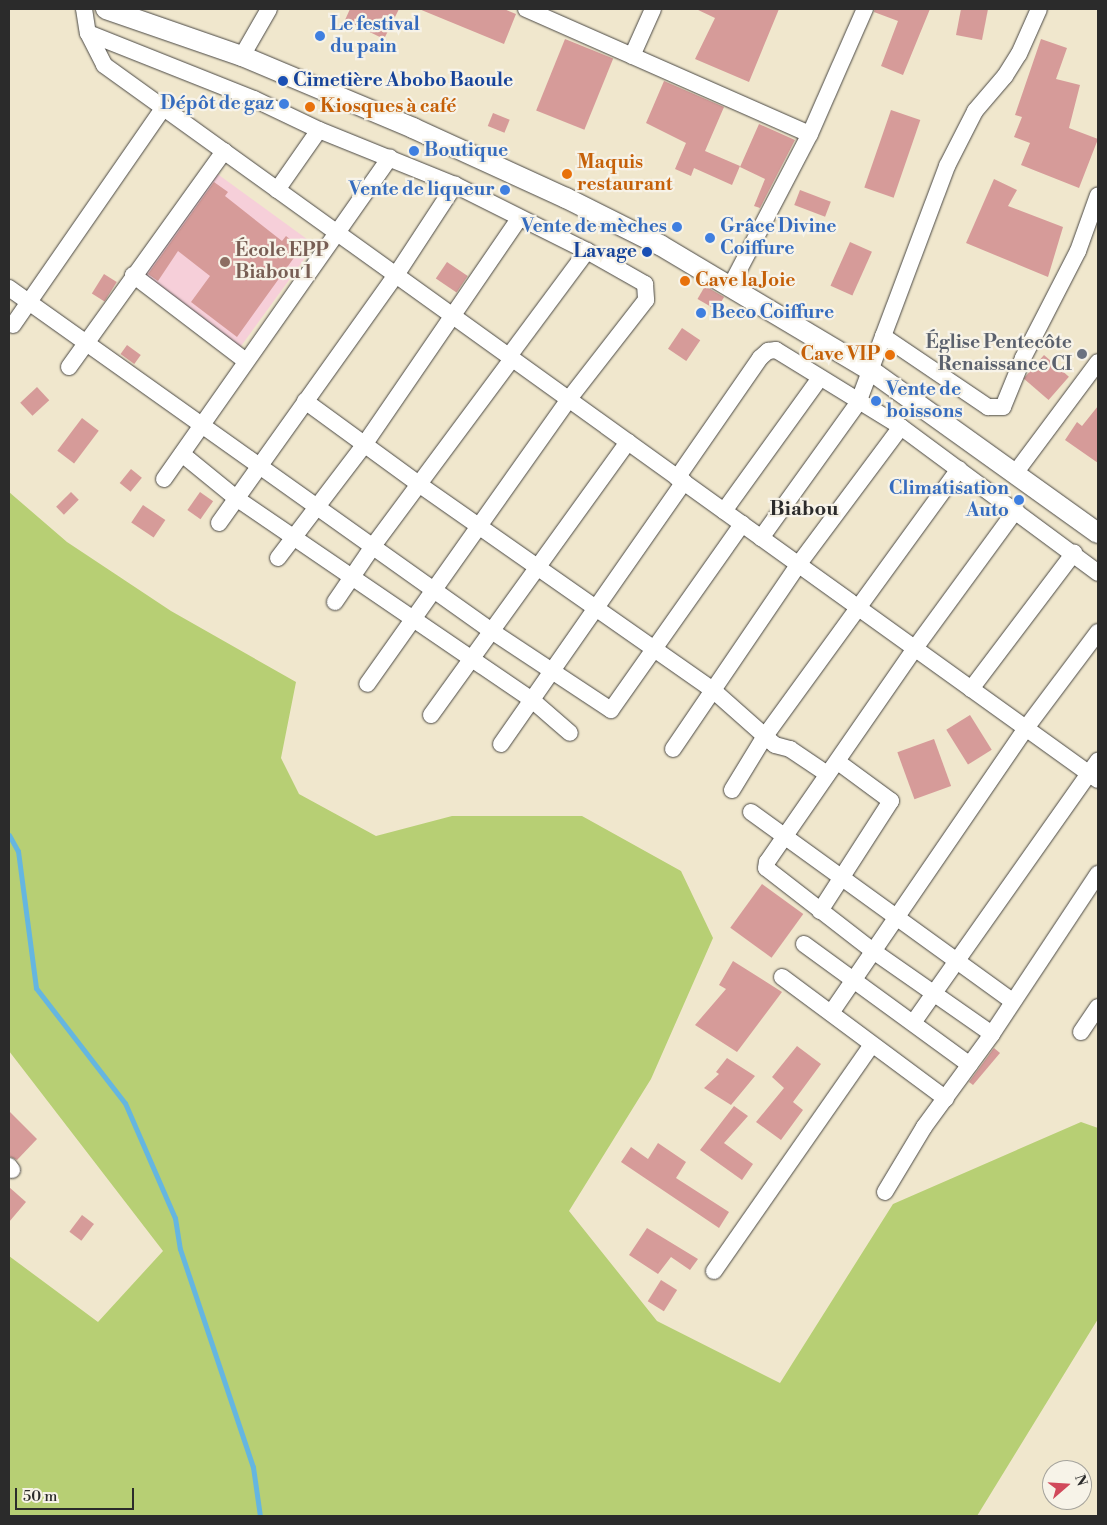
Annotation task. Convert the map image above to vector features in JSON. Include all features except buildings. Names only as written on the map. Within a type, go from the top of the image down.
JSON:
[{"type":"main road","points":[[106,9],[242,56],[413,128],[566,198],[731,285],[870,370],[1016,472],[1098,533]]},
{"type":"street","points":[[84,9],[88,33],[104,65],[971,689],[1026,728],[1095,771],[934,990],[913,1023]]},
{"type":"street","points":[[242,56],[269,9]]},
{"type":"street","points":[[526,9],[810,134]]},
{"type":"street","points":[[632,56],[653,9]]},
{"type":"street","points":[[731,285],[810,134],[866,9]]},
{"type":"street","points":[[761,538],[858,403],[947,166],[974,111],[1005,76],[1019,54],[1039,9]]},
{"type":"street","points":[[88,33],[247,96],[319,130],[390,157],[455,185],[518,219],[587,251],[644,284],[647,292],[646,300],[569,399],[433,588],[367,684]]},
{"type":"street","points":[[13,325],[163,108]]},
{"type":"street","points":[[277,190],[319,130]]},
{"type":"street","points":[[69,367],[133,275],[224,152]]},
{"type":"street","points":[[164,479],[335,232],[390,157]]},
{"type":"street","points":[[219,523],[396,275],[455,185]]},
{"type":"street","points":[[882,336],[988,407],[1003,406],[1023,358],[1078,251],[1098,195]]},
{"type":"street","points":[[278,558],[364,445],[518,219]]},
{"type":"street","points":[[335,602],[373,546],[420,485],[587,251]]},
{"type":"street","points":[[133,275],[246,361]]},
{"type":"street","points":[[9,288],[260,464],[317,507],[490,630],[553,669],[611,710],[742,524]]},
{"type":"street","points":[[501,744],[596,607],[768,351],[776,350],[858,403],[901,427],[1016,510],[1098,573]]},
{"type":"street","points":[[1016,472],[1098,362]]},
{"type":"street","points":[[724,511],[820,378]]},
{"type":"street","points":[[306,401],[364,445],[536,568],[596,607],[653,650],[714,691],[775,745],[790,749],[832,768],[891,802],[820,910]]},
{"type":"street","points":[[673,749],[798,565],[901,427]]},
{"type":"street","points":[[431,715],[490,630],[628,442]]},
{"type":"street","points":[[182,454],[236,498],[352,577],[411,620],[532,700],[570,733]]},
{"type":"street","points":[[732,790],[765,736],[959,468]]},
{"type":"street","points":[[992,1034],[934,990],[873,951],[766,868],[784,837],[915,648],[1016,510]]},
{"type":"street","points":[[971,689],[1074,553]]},
{"type":"street","points":[[831,1013],[1026,728],[1098,632]]},
{"type":"street","points":[[751,812],[1012,1001]]},
{"type":"street","points":[[885,1192],[924,1127],[992,1034],[1012,1001],[1098,874]]},
{"type":"street","points":[[804,944],[853,982],[970,1064]]},
{"type":"street","points":[[782,977],[872,1046],[946,1099]]},
{"type":"street","points":[[1081,1032],[1098,1007]]},
{"type":"street","points":[[714,1271],[872,1046]]},
{"type":"shaded area","name":"École EPP Biabou 1","points":[[212,170],[315,245],[237,352],[134,278]]},
{"type":"green space","points":[[9,492],[67,542],[171,611],[296,682],[281,758],[299,794],[376,836],[452,816],[582,816],[681,871],[713,938],[651,1079],[569,1211],[657,1321],[780,1383],[893,1204],[1081,1122],[1098,1128],[1098,1319],[977,1516],[9,1515],[9,1256],[98,1322],[163,1251],[9,1051]]},
{"type":"waterway","points":[[9,835],[18,851],[36,988],[125,1103],[175,1218],[180,1249],[253,1467],[260,1516]]},
{"type":"place","name":"Le festival du pain","points":[[320,36]]},
{"type":"place","name":"Cimetière Abobo Baoule","points":[[283,81]]},
{"type":"place","name":"Dépôt de gaz","points":[[284,104]]},
{"type":"place","name":"Kiosques à café","points":[[310,107]]},
{"type":"place","name":"Boutique","points":[[414,151]]},
{"type":"place","name":"Maquis restaurant","points":[[567,174]]},
{"type":"place","name":"Vente de liqueur","points":[[505,190]]},
{"type":"place","name":"Vente de mèches","points":[[677,227]]},
{"type":"place","name":"Grâce Divine Coiffure","points":[[710,238]]},
{"type":"place","name":"Lavage","points":[[647,252]]},
{"type":"place","name":"École EPP Biabou 1","points":[[225,262]]},
{"type":"place","name":"Cave la Joie","points":[[685,281]]},
{"type":"place","name":"Beco Coiffure","points":[[701,313]]},
{"type":"place","name":"Église Pentecôte Renaissance CI","points":[[1082,354]]},
{"type":"place","name":"Cave VIP","points":[[890,355]]},
{"type":"place","name":"Vente de boissons","points":[[876,401]]},
{"type":"place","name":"Climatisation Auto","points":[[1019,500]]},
{"type":"district","name":"Biabou","points":[[804,509]]}]
